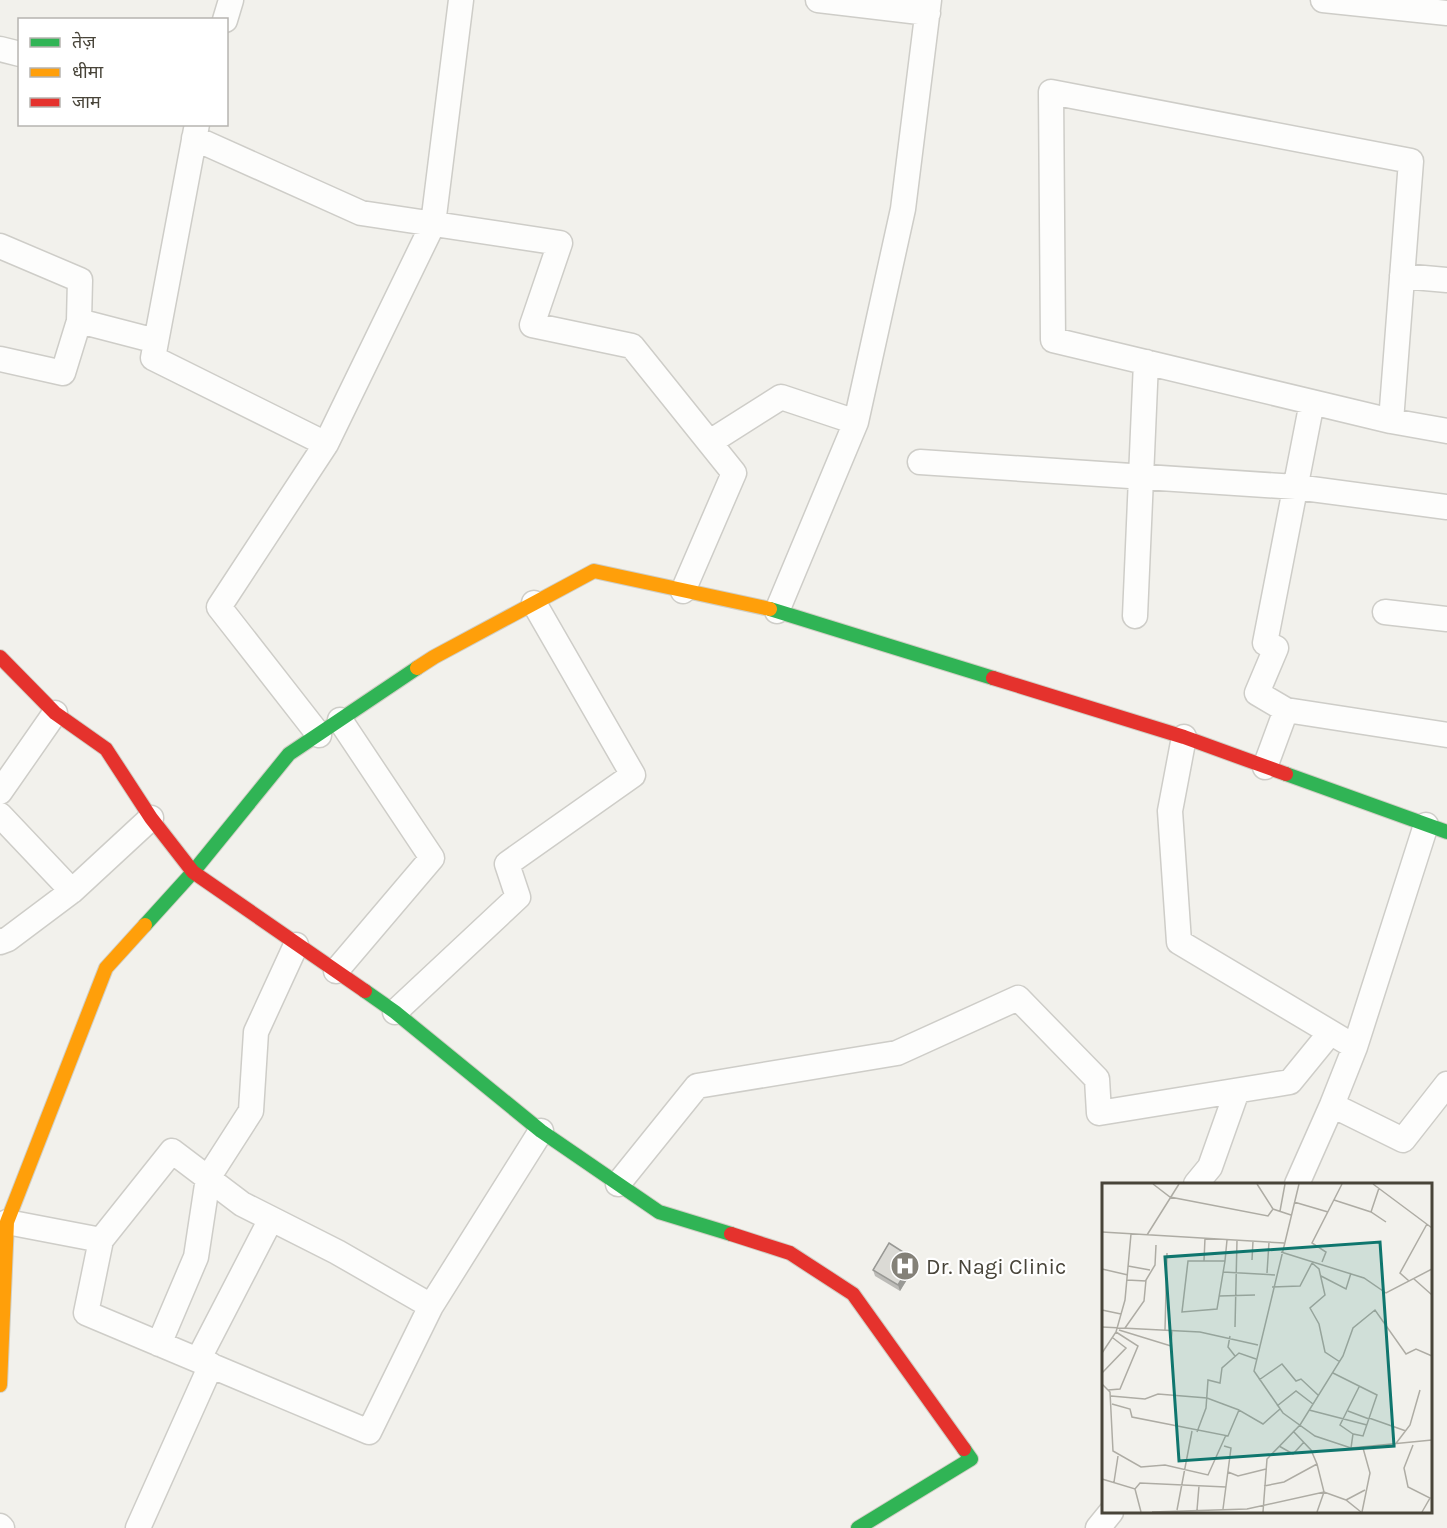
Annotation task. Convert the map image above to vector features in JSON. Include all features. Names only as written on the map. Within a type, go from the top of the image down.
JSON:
[{"type":"street","points":[[226,18],[231,0]]},
{"type":"street","points":[[319,735],[219,607],[326,444],[433,224],[461,0]]},
{"type":"street","points":[[777,611],[856,422],[903,209],[929,6],[818,0]]},
{"type":"street","points":[[1323,0],[1447,13]]},
{"type":"street","points":[[0,49],[18,54]]},
{"type":"street","points":[[1391,421],[1411,161],[1051,92],[1053,339],[1391,421],[1447,431]]},
{"type":"street","points":[[326,444],[153,358],[195,131],[362,213],[560,243],[532,325],[632,346],[734,473],[683,591]]},
{"type":"street","points":[[0,246],[80,280],[79,321],[63,373],[0,359]]},
{"type":"street","points":[[1402,276],[1447,280]]},
{"type":"street","points":[[79,321],[156,341]]},
{"type":"street","points":[[1135,616],[1146,362]]},
{"type":"street","points":[[710,442],[781,397],[856,422]]},
{"type":"street","points":[[1312,402],[1265,643],[1276,648],[1257,693],[1286,710],[1447,735]]},
{"type":"street","points":[[920,462],[1296,487],[1447,507]]},
{"type":"street","points":[[0,1385],[1,1306],[7,1222],[106,968],[193,872],[289,754],[435,657],[594,571],[777,611],[1184,737],[1436,829],[1355,1047],[1298,1183]]},
{"type":"street","points":[[394,1012],[518,897],[507,864],[633,775],[534,603]]},
{"type":"street","points":[[1385,612],[1447,619]]},
{"type":"street","points":[[0,657],[56,713],[106,749],[151,818],[193,872],[394,1012],[541,1131],[659,1212],[790,1253],[853,1294],[971,1459],[858,1528]]},
{"type":"street","points":[[1265,767],[1286,710]]},
{"type":"street","points":[[0,792],[56,713]]},
{"type":"street","points":[[336,971],[432,858],[340,720]]},
{"type":"street","points":[[1184,737],[1170,811],[1179,942],[1355,1047]]},
{"type":"street","points":[[0,815],[72,891]]},
{"type":"street","points":[[0,942],[8,939],[72,891],[151,818]]},
{"type":"street","points":[[159,1344],[196,1257],[208,1178],[251,1110],[256,1032],[296,945]]},
{"type":"street","points":[[618,1184],[697,1086],[897,1053],[1018,998],[1097,1078],[1099,1113],[1290,1082],[1330,1033]]},
{"type":"street","points":[[1332,1105],[1403,1140],[1447,1084]]},
{"type":"street","points":[[1198,1183],[1210,1167],[1237,1091]]},
{"type":"street","points":[[431,1306],[337,1252],[242,1204],[172,1151],[101,1240],[86,1313],[369,1432],[431,1306],[541,1131]]},
{"type":"street","points":[[138,1528],[204,1363],[271,1219]]},
{"type":"street","points":[[7,1222],[101,1240]]},
{"type":"street","points":[[1098,1528],[1110,1513]]},
{"type":"building","points":[[889,1243],[914,1259],[898,1285],[873,1270]]},
{"type":"traffic: fast","points":[[770,609],[993,678]]},
{"type":"traffic: fast","points":[[145,925],[193,872],[289,754],[417,668]]},
{"type":"traffic: fast","points":[[1286,774],[1447,832]]},
{"type":"traffic: fast","points":[[365,991],[395,1012],[541,1131],[659,1212],[731,1234]]},
{"type":"traffic: fast","points":[[858,1528],[971,1459],[964,1449]]},
{"type":"traffic: slow","points":[[417,668],[594,571],[770,609]]},
{"type":"traffic: slow","points":[[0,1385],[7,1222],[106,968],[145,925]]},
{"type":"traffic: jam","points":[[0,657],[55,713],[106,749],[151,818],[193,872],[365,991]]},
{"type":"traffic: jam","points":[[993,678],[1184,737],[1286,774]]},
{"type":"traffic: jam","points":[[731,1234],[790,1253],[853,1294],[964,1449]]},
{"type":"place","name":"Dr. Nagi Clinic","points":[[905,1266]]}]
